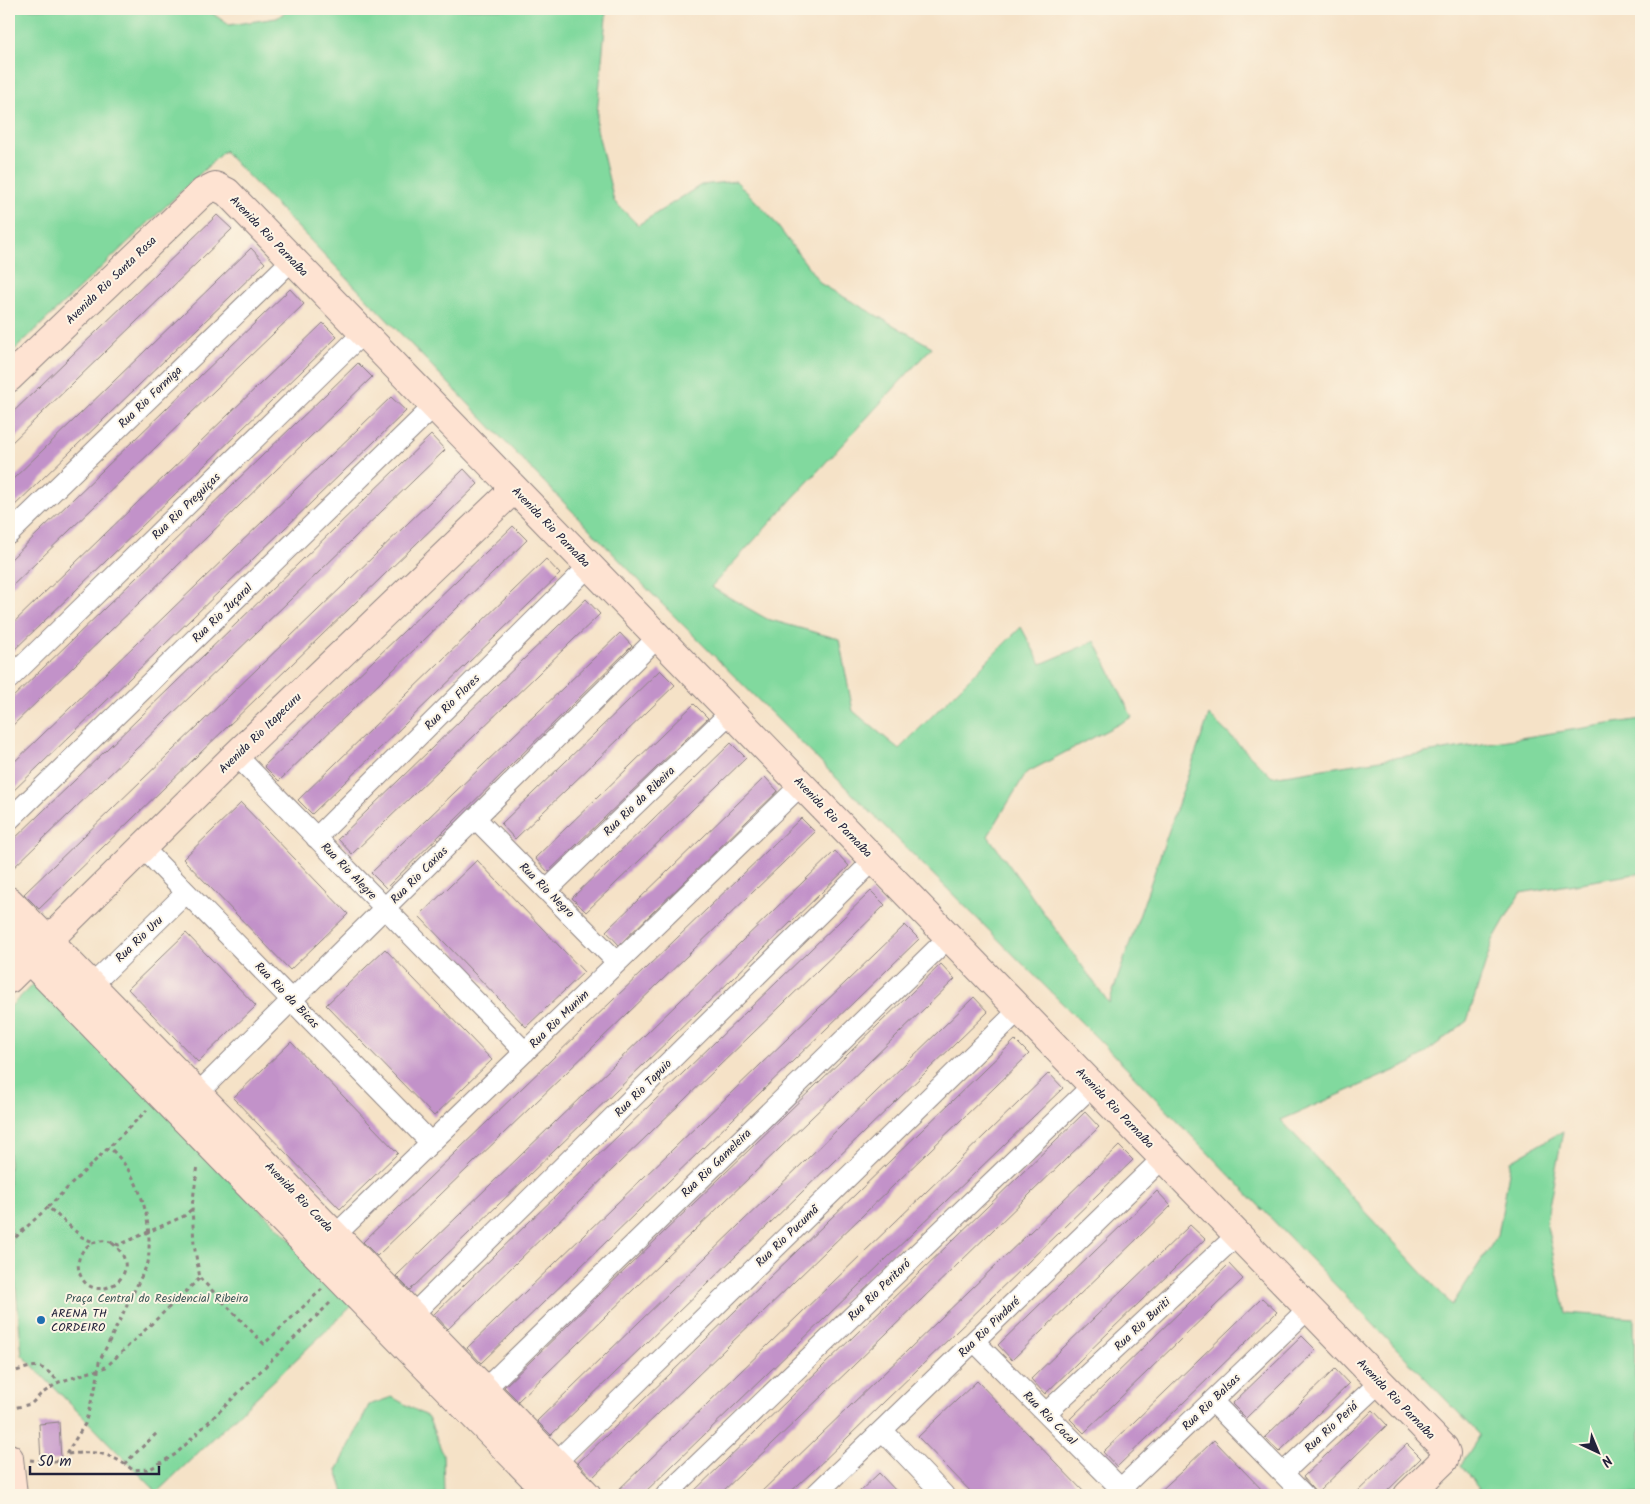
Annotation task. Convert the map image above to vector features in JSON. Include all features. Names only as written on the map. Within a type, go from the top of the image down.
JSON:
[{"type":"street","name":"Avenida Rio Parnaíba","points":[[215,186],[227,192],[1444,1448],[1446,1453],[1444,1460],[1408,1495]]},
{"type":"street","name":"Avenida Rio Santa Rosa","points":[[9,378],[203,192],[215,186]]},
{"type":"street","name":"Rua Rio Formiga","points":[[9,534],[292,260]]},
{"type":"street","name":"Rua Rio Preguiças","points":[[9,679],[363,333]]},
{"type":"street","name":"Rua Rio Juçaral","points":[[9,820],[434,406]]},
{"type":"street","name":"Avenida Rio Itapecuru","points":[[9,979],[236,755],[514,489]]},
{"type":"street","name":"Rua Rio Flores","points":[[316,838],[589,566]]},
{"type":"street","name":"Rua Rio Caxias","points":[[170,1104],[198,1094],[658,637]]},
{"type":"street","name":"Rua Rio da Ribeira","points":[[547,890],[731,712]]},
{"type":"street","name":"Rua Rio Alegre","points":[[236,755],[525,1052]]},
{"type":"street","name":"Rua Rio Munim","points":[[316,1254],[801,784]]},
{"type":"street","name":"Rua Rio Negro","points":[[476,819],[617,962]]},
{"type":"street","name":"Rua Rio da Bicas","points":[[142,847],[431,1143]]},
{"type":"street","name":"Rua Rio Tapuio","points":[[412,1315],[874,860]]},
{"type":"street","name":"Rua Rio Uru","points":[[92,985],[186,893]]},
{"type":"street","name":"Avenida Rio Corda","points":[[9,901],[38,950],[170,1104],[551,1495]]},
{"type":"street","name":"Rua Rio Gameleira","points":[[484,1390],[949,937]]},
{"type":"street","name":"Avenida Rio Corda","points":[[9,939],[38,950],[92,985],[586,1495]]},
{"type":"street","name":"Rua Rio Pucumã","points":[[555,1463],[1019,1010]]},
{"type":"street","name":"Rua Rio Peritoró","points":[[666,1495],[1093,1085]]},
{"type":"street","name":"Rua Rio Pindaré","points":[[815,1495],[1162,1158]]},
{"type":"street","name":"Rua Rio Buriti","points":[[1046,1413],[1237,1235]]},
{"type":"street","name":"Rua Rio Balsas","points":[[1120,1493],[1309,1308]]},
{"type":"street","name":"Rua Rio Cocal","points":[[974,1341],[1046,1413],[1120,1493]]},
{"type":"street","name":"Rua Rio Periá","points":[[1283,1473],[1380,1382]]},
{"type":"street","points":[[1212,1401],[1304,1495]]},
{"type":"street","points":[[882,1430],[944,1495]]},
{"type":"street","points":[[9,1459],[13,1495]]},
{"type":"path","points":[[9,1242],[109,1147],[170,1104]]},
{"type":"path","points":[[200,1134],[192,1209],[194,1245],[200,1278],[264,1344],[342,1281]]},
{"type":"path","points":[[9,1459],[52,1463],[63,1459],[67,1454],[85,1424],[99,1362],[148,1263],[150,1246],[143,1203],[132,1173],[109,1147]]},
{"type":"path","points":[[48,1207],[82,1236],[94,1242]]},
{"type":"path","points":[[112,1243],[121,1250],[126,1260],[125,1271],[120,1281],[111,1287],[101,1289],[90,1286],[82,1279],[78,1268],[79,1258],[84,1248],[94,1242],[106,1241],[120,1245],[184,1216],[192,1209]]},
{"type":"path","points":[[9,1409],[31,1404],[40,1395],[59,1382],[106,1367],[200,1278]]},
{"type":"path","points":[[67,1454],[100,1453],[117,1458],[132,1470],[150,1469],[176,1454],[342,1281]]},
{"type":"path","points":[[9,1373],[37,1366],[43,1368],[59,1382]]},
{"type":"path","points":[[124,1464],[157,1433]]},
{"type":"green space","points":[[9,9],[206,9],[229,25],[277,18],[289,9],[605,9],[606,17],[596,125],[614,201],[638,225],[701,185],[736,181],[770,216],[821,284],[932,347],[711,587],[767,619],[839,639],[853,711],[899,749],[1021,627],[1041,664],[1095,641],[1132,717],[1026,773],[988,836],[1109,1003],[1209,715],[1272,777],[1641,719],[1641,873],[1520,893],[1493,940],[1467,1021],[1412,1063],[1281,1120],[1452,1305],[1498,1235],[1511,1161],[1563,1131],[1546,1222],[1566,1313],[1634,1318],[1635,1379],[1641,1393],[1641,1495],[1474,1495],[1479,1488],[1461,1465],[1480,1435],[1104,1045],[661,603],[224,151],[9,355]]},
{"type":"green space","name":"Praça Central do Residencial Ribeira","points":[[35,982],[354,1304],[157,1492],[22,1355],[9,1209],[9,1008]]},
{"type":"green space","points":[[392,1397],[428,1417],[443,1454],[444,1495],[345,1495],[337,1471],[369,1405]]},
{"type":"building","points":[[217,215],[232,229],[9,445],[9,416]]},
{"type":"building","points":[[251,248],[265,263],[9,511],[9,483]]},
{"type":"building","points":[[290,289],[304,304],[9,589],[9,561]]},
{"type":"building","points":[[323,323],[337,337],[9,655],[9,627]]},
{"type":"building","points":[[358,363],[372,377],[9,729],[9,701]]},
{"type":"building","points":[[391,397],[406,411],[9,795],[9,767]]},
{"type":"building","points":[[431,435],[445,450],[9,872],[9,844]]},
{"type":"building","points":[[464,469],[478,484],[39,909],[24,894]]},
{"type":"building","points":[[513,526],[527,540],[279,781],[264,766]]},
{"type":"building","points":[[546,559],[560,574],[312,814],[298,800]]},
{"type":"building","points":[[586,599],[600,614],[352,854],[338,839]]},
{"type":"building","points":[[620,633],[632,646],[386,888],[371,873]]},
{"type":"building","points":[[660,670],[675,685],[515,839],[501,824]]},
{"type":"building","points":[[694,704],[708,718],[548,872],[535,858]]},
{"type":"building","points":[[731,743],[746,758],[586,912],[572,898]]},
{"type":"building","points":[[765,777],[778,791],[619,945],[606,931]]},
{"type":"building","points":[[241,803],[348,914],[290,970],[183,859]]},
{"type":"building","points":[[801,818],[815,832],[377,1256],[363,1242]]},
{"type":"building","points":[[835,851],[849,866],[410,1290],[396,1276]]},
{"type":"building","points":[[477,860],[584,972],[526,1027],[419,916]]},
{"type":"building","points":[[871,891],[885,905],[448,1329],[434,1314]]},
{"type":"building","points":[[905,925],[919,939],[481,1363],[467,1348]]},
{"type":"building","points":[[186,933],[256,1006],[198,1062],[128,989]]},
{"type":"building","points":[[385,949],[492,1060],[434,1116],[326,1005]]},
{"type":"building","points":[[941,964],[955,979],[518,1401],[504,1387]]},
{"type":"building","points":[[974,997],[988,1012],[551,1435],[537,1421]]},
{"type":"building","points":[[1015,1040],[1029,1054],[592,1478],[578,1463]]},
{"type":"building","points":[[291,1042],[398,1153],[340,1209],[233,1098]]},
{"type":"building","points":[[1049,1073],[1063,1088],[642,1495],[613,1495]]},
{"type":"building","points":[[1085,1112],[1099,1127],[852,1367],[719,1495],[690,1495]]},
{"type":"building","points":[[1119,1146],[1133,1160],[811,1473],[787,1495],[758,1495]]},
{"type":"building","points":[[1157,1191],[1171,1206],[1012,1360],[998,1345]]},
{"type":"building","points":[[1190,1225],[1205,1239],[1045,1394],[1031,1379]]},
{"type":"building","points":[[1229,1264],[1243,1279],[1084,1433],[1070,1419]]},
{"type":"building","points":[[1262,1298],[1277,1312],[1117,1467],[1103,1452]]},
{"type":"building","points":[[1302,1336],[1316,1350],[1246,1418],[1232,1404]]},
{"type":"building","points":[[1335,1369],[1349,1384],[1279,1452],[1265,1437]]},
{"type":"building","points":[[977,1381],[1087,1495],[974,1495],[918,1437]]},
{"type":"building","points":[[1373,1410],[1387,1425],[1317,1493],[1303,1477]]},
{"type":"building","points":[[59,1422],[61,1460],[41,1461],[39,1424]]},
{"type":"building","points":[[1214,1440],[1267,1495],[1156,1495],[1182,1471]]},
{"type":"building","points":[[1407,1444],[1421,1458],[1383,1495],[1354,1495]]},
{"type":"building","points":[[879,1473],[900,1495],[856,1495]]},
{"type":"place","name":"ARENA TH CORDEIRO","points":[[41,1320]]}]
